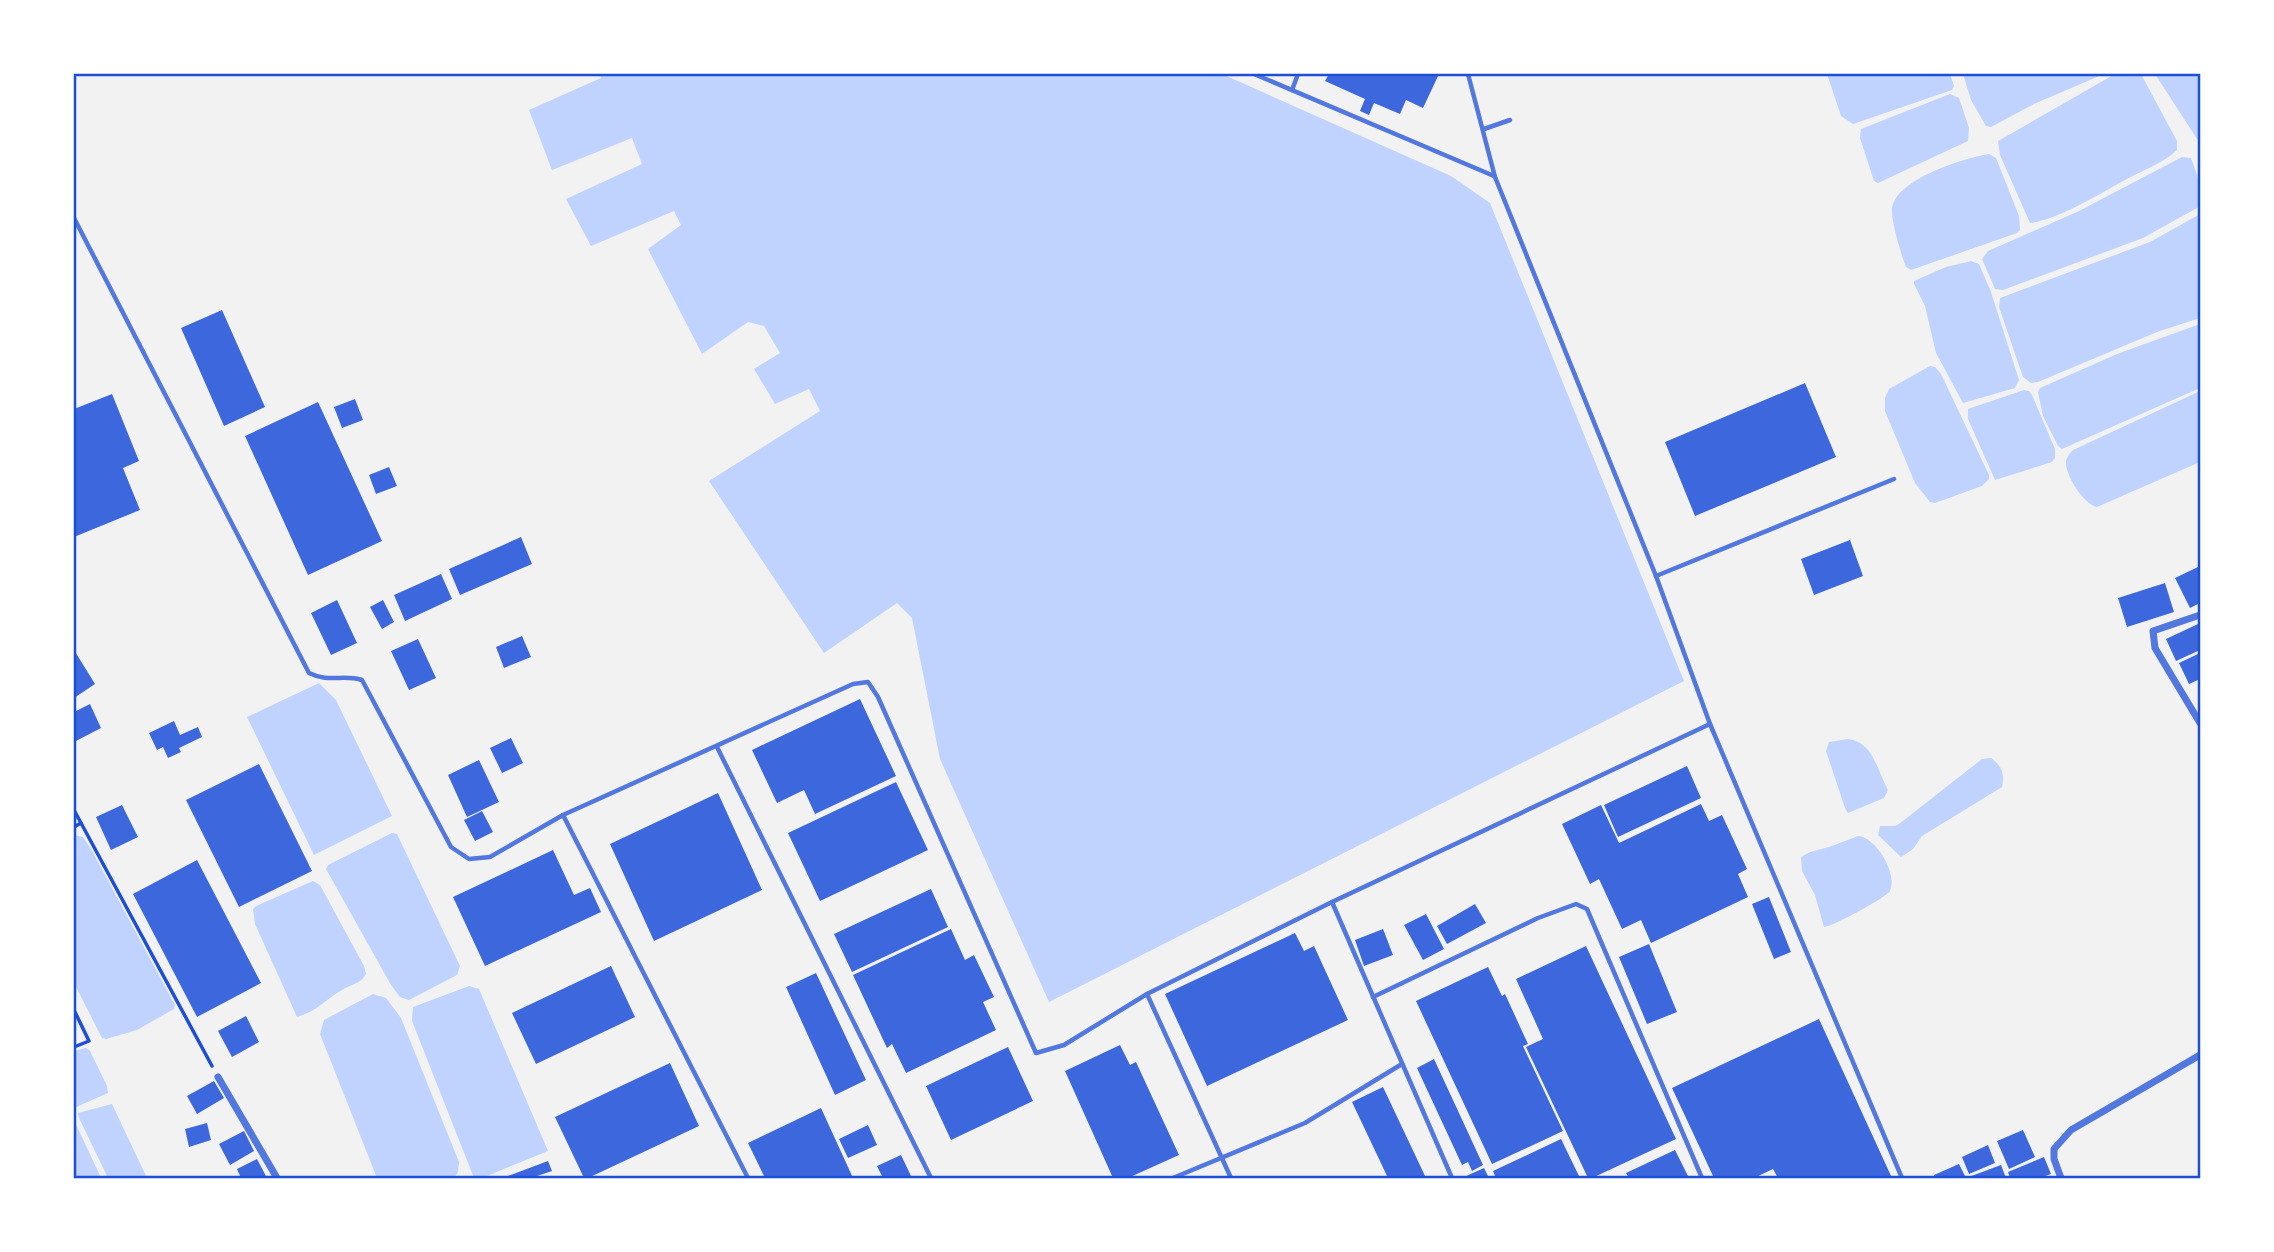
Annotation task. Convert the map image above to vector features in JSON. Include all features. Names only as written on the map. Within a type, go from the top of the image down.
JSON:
[{"type":"street","points":[[2200,615],[2153,631],[2152,636],[2155,648],[2200,723]]},
{"type":"street","points":[[2061,1178],[2054,1160],[2054,1149],[2071,1130],[2200,1055]]},
{"type":"street","points":[[218,1077],[276,1178]]},
{"type":"lane","points":[[1254,74],[1495,177]]},
{"type":"lane","points":[[1292,90],[1298,74]]},
{"type":"lane","points":[[1468,74],[1495,177],[1656,576],[1710,724],[1902,1178]]},
{"type":"lane","points":[[1484,129],[1510,120]]},
{"type":"lane","points":[[74,218],[309,673],[328,680],[355,677],[362,680],[452,847],[468,859],[490,857],[563,816],[853,684],[868,682],[875,691],[1036,1053],[1064,1045],[1147,994],[1332,902],[1710,724]]},
{"type":"lane","points":[[1656,576],[1894,479]]},
{"type":"lane","points":[[717,747],[931,1178]]},
{"type":"lane","points":[[563,816],[748,1178]]},
{"type":"lane","points":[[1332,902],[1452,1178]]},
{"type":"lane","points":[[1373,997],[1538,918],[1576,904],[1587,909],[1702,1178]]},
{"type":"lane","points":[[1147,994],[1231,1178]]},
{"type":"lane","points":[[1174,1178],[1305,1123],[1402,1064]]},
{"type":"path","points":[[74,810],[218,1077]]},
{"type":"path","points":[[74,827],[81,823]]},
{"type":"path","points":[[74,1010],[89,1041],[74,1047]]},
{"type":"water","points":[[599,74],[1222,74],[1451,176],[1490,203],[1684,681],[1049,1002],[940,759],[912,618],[897,603],[824,653],[709,481],[820,411],[809,389],[775,404],[754,369],[780,353],[764,326],[748,322],[702,354],[648,249],[681,225],[674,211],[591,246],[566,199],[642,164],[632,138],[552,170],[529,110],[601,78]]},
{"type":"water","points":[[1827,74],[1950,74],[1954,86],[1952,90],[1853,124],[1841,116]]},
{"type":"water","points":[[1963,74],[2104,74],[2034,104],[1991,127],[1986,126],[1971,100]]},
{"type":"water","points":[[2115,74],[2141,74],[2177,141],[2177,150],[2159,163],[2078,206],[2030,223],[2000,155],[1998,141]]},
{"type":"water","points":[[2155,74],[2200,74],[2200,141],[2197,139]]},
{"type":"water","points":[[1950,94],[1959,98],[1969,128],[1968,141],[1878,183],[1874,181],[1860,138],[1861,129]]},
{"type":"water","points":[[1989,154],[1996,158],[2019,216],[2020,230],[1911,270],[1906,267],[1893,221],[1892,208],[1896,198],[1918,179],[1948,165]]},
{"type":"water","points":[[2182,157],[2191,158],[2200,183],[2200,206],[2143,238],[2003,290],[1995,289],[1982,259],[1988,251],[2079,211]]},
{"type":"water","points":[[2200,214],[2200,318],[2157,332],[2038,382],[2031,383],[2023,377],[1999,307],[2000,298],[2150,242]]},
{"type":"water","points":[[1971,261],[1979,264],[1991,292],[2019,380],[2015,388],[1963,403],[1936,353],[1925,306],[1914,281],[1946,267]]},
{"type":"water","points":[[2200,324],[2200,388],[2062,449],[2058,446],[2043,416],[2038,392],[2040,388],[2117,354]]},
{"type":"water","points":[[1930,366],[1935,367],[1941,374],[1989,475],[1989,479],[1982,486],[1935,503],[1930,502],[1915,483],[1885,411],[1885,398],[1889,389]]},
{"type":"water","points":[[2024,390],[2032,395],[2055,449],[2055,458],[2052,462],[1995,480],[1968,419],[1968,409]]},
{"type":"water","points":[[2200,391],[2200,462],[2097,507],[2082,496],[2066,465],[2073,450]]},
{"type":"water","points":[[319,683],[336,700],[392,816],[314,855],[247,717]]},
{"type":"water","points":[[1848,739],[1857,741],[1869,751],[1888,790],[1884,798],[1848,813],[1826,751],[1829,742]]},
{"type":"water","points":[[1991,758],[2002,771],[2002,787],[1922,836],[1913,849],[1901,857],[1878,835],[1880,826],[1899,824],[1982,759]]},
{"type":"water","points":[[392,833],[397,834],[460,966],[457,975],[409,1000],[400,997],[391,985],[326,869],[328,865]]},
{"type":"water","points":[[74,835],[83,837],[91,849],[175,1005],[174,1009],[137,1030],[106,1039],[102,1038],[74,983]]},
{"type":"water","points":[[1858,836],[1872,843],[1884,858],[1891,875],[1890,891],[1859,911],[1824,927],[1815,895],[1802,871],[1801,857]]},
{"type":"water","points":[[313,881],[320,885],[366,974],[359,982],[297,1017],[255,924],[253,909]]},
{"type":"water","points":[[469,986],[479,989],[548,1151],[482,1178],[474,1178],[412,1021],[413,1007]]},
{"type":"water","points":[[373,994],[386,998],[401,1018],[459,1162],[454,1178],[377,1178],[320,1034],[324,1020]]},
{"type":"water","points":[[86,1048],[90,1051],[108,1093],[74,1108],[74,1051]]},
{"type":"water","points":[[112,1104],[147,1178],[108,1178],[79,1118],[78,1113]]},
{"type":"water","points":[[74,1120],[101,1178],[74,1178]]},
{"type":"building","points":[[1329,74],[1439,74],[1423,108],[1406,100],[1400,114],[1374,103],[1369,115],[1360,111],[1365,99],[1325,81]]},
{"type":"building","points":[[222,310],[265,407],[224,426],[181,328]]},
{"type":"building","points":[[1805,383],[1836,457],[1695,516],[1665,442]]},
{"type":"building","points":[[112,394],[139,461],[123,468],[140,510],[74,537],[74,409]]},
{"type":"building","points":[[355,399],[363,420],[342,428],[334,407]]},
{"type":"building","points":[[318,402],[382,541],[308,575],[245,436]]},
{"type":"building","points":[[389,467],[397,486],[376,494],[369,475]]},
{"type":"building","points":[[521,537],[532,564],[460,595],[449,569]]},
{"type":"building","points":[[1850,540],[1863,576],[1814,595],[1801,559]]},
{"type":"building","points":[[2200,566],[2200,603],[2190,608],[2175,578]]},
{"type":"building","points":[[441,574],[452,599],[405,621],[394,595]]},
{"type":"building","points":[[2165,583],[2174,612],[2127,627],[2118,598]]},
{"type":"building","points":[[337,600],[357,643],[331,655],[311,613]]},
{"type":"building","points":[[383,600],[394,622],[382,629],[370,607]]},
{"type":"building","points":[[2198,624],[2200,650],[2176,661],[2166,639]]},
{"type":"building","points":[[522,636],[531,657],[504,668],[496,647]]},
{"type":"building","points":[[418,639],[436,678],[409,690],[391,651]]},
{"type":"building","points":[[74,650],[95,684],[74,698]]},
{"type":"building","points":[[2200,653],[2200,679],[2189,684],[2179,663]]},
{"type":"building","points":[[860,699],[896,776],[815,814],[804,790],[777,803],[752,750]]},
{"type":"building","points":[[90,704],[101,728],[74,742],[74,712]]},
{"type":"building","points":[[174,721],[180,735],[198,727],[202,737],[179,748],[181,752],[168,758],[163,747],[157,750],[149,733]]},
{"type":"building","points":[[511,738],[523,763],[502,773],[490,748]]},
{"type":"building","points":[[479,760],[499,802],[467,817],[448,775]]},
{"type":"building","points":[[259,764],[312,871],[239,907],[186,800]]},
{"type":"building","points":[[1687,766],[1701,798],[1618,837],[1604,805]]},
{"type":"building","points":[[896,782],[928,850],[820,901],[788,833]]},
{"type":"building","points":[[718,793],[762,890],[654,941],[610,844]]},
{"type":"building","points":[[1701,804],[1709,821],[1722,815],[1747,869],[1738,874],[1748,897],[1651,943],[1641,920],[1622,929],[1599,879],[1590,884],[1562,824],[1601,805],[1619,843]]},
{"type":"building","points":[[122,805],[138,837],[111,850],[96,817]]},
{"type":"building","points":[[482,811],[493,832],[475,841],[464,820]]},
{"type":"building","points":[[553,850],[574,895],[590,888],[601,912],[485,966],[453,897]]},
{"type":"building","points":[[197,860],[261,983],[197,1017],[133,894]]},
{"type":"building","points":[[931,889],[948,927],[852,972],[834,934]]},
{"type":"building","points":[[1769,897],[1791,952],[1774,959],[1752,904]]},
{"type":"building","points":[[1475,904],[1486,923],[1447,944],[1437,926]]},
{"type":"building","points":[[1426,914],[1444,949],[1423,960],[1404,925]]},
{"type":"building","points":[[951,929],[965,960],[974,955],[994,997],[983,1002],[996,1030],[906,1073],[892,1044],[887,1048],[853,975]]},
{"type":"building","points":[[1383,929],[1393,955],[1364,966],[1355,940]]},
{"type":"building","points":[[1295,933],[1304,951],[1314,946],[1348,1020],[1207,1086],[1165,994]]},
{"type":"building","points":[[1649,944],[1677,1012],[1647,1024],[1619,957]]},
{"type":"building","points":[[1586,946],[1676,1139],[1592,1178],[1588,1178],[1526,1047],[1543,1039],[1516,979]]},
{"type":"building","points":[[611,966],[635,1017],[536,1064],[512,1013]]},
{"type":"building","points":[[1488,967],[1502,996],[1505,994],[1528,1044],[1523,1046],[1563,1131],[1492,1164],[1416,1001]]},
{"type":"building","points":[[816,973],[866,1080],[835,1095],[786,987]]},
{"type":"building","points":[[246,1016],[259,1042],[232,1057],[218,1031]]},
{"type":"building","points":[[1819,1019],[1892,1178],[1778,1178],[1773,1169],[1754,1178],[1714,1178],[1672,1088]]},
{"type":"building","points":[[1120,1045],[1130,1065],[1136,1062],[1179,1155],[1128,1178],[1113,1178],[1065,1071]]},
{"type":"building","points":[[1008,1047],[1033,1101],[951,1140],[926,1086]]},
{"type":"building","points":[[1434,1059],[1483,1165],[1472,1171],[1468,1162],[1462,1165],[1417,1068]]},
{"type":"building","points":[[670,1063],[699,1126],[584,1178],[555,1117]]},
{"type":"building","points":[[214,1081],[224,1098],[197,1114],[187,1096]]},
{"type":"building","points":[[1383,1087],[1426,1178],[1388,1178],[1352,1102]]},
{"type":"building","points":[[821,1108],[853,1178],[765,1178],[748,1143]]},
{"type":"building","points":[[207,1123],[211,1140],[189,1147],[185,1129]]},
{"type":"building","points":[[868,1125],[877,1145],[848,1158],[839,1139]]},
{"type":"building","points":[[2023,1130],[2035,1157],[2009,1169],[1997,1141]]},
{"type":"building","points":[[244,1131],[254,1151],[230,1165],[219,1144]]},
{"type":"building","points":[[1561,1139],[1580,1178],[1496,1178],[1493,1171]]},
{"type":"building","points":[[1988,1145],[1995,1163],[1969,1174],[1962,1157]]},
{"type":"building","points":[[1675,1150],[1689,1178],[1629,1178],[1626,1173]]},
{"type":"building","points":[[901,1155],[912,1178],[883,1178],[877,1166]]},
{"type":"building","points":[[2044,1157],[2051,1174],[2039,1178],[2010,1178],[2008,1172]]},
{"type":"building","points":[[257,1159],[267,1178],[241,1178],[237,1169]]},
{"type":"building","points":[[548,1161],[552,1171],[531,1178],[503,1178]]},
{"type":"building","points":[[1959,1164],[1966,1178],[1935,1178],[1934,1175]]},
{"type":"building","points":[[2001,1165],[2006,1178],[1966,1178]]},
{"type":"building","points":[[1484,1168],[1489,1178],[1462,1178]]}]
